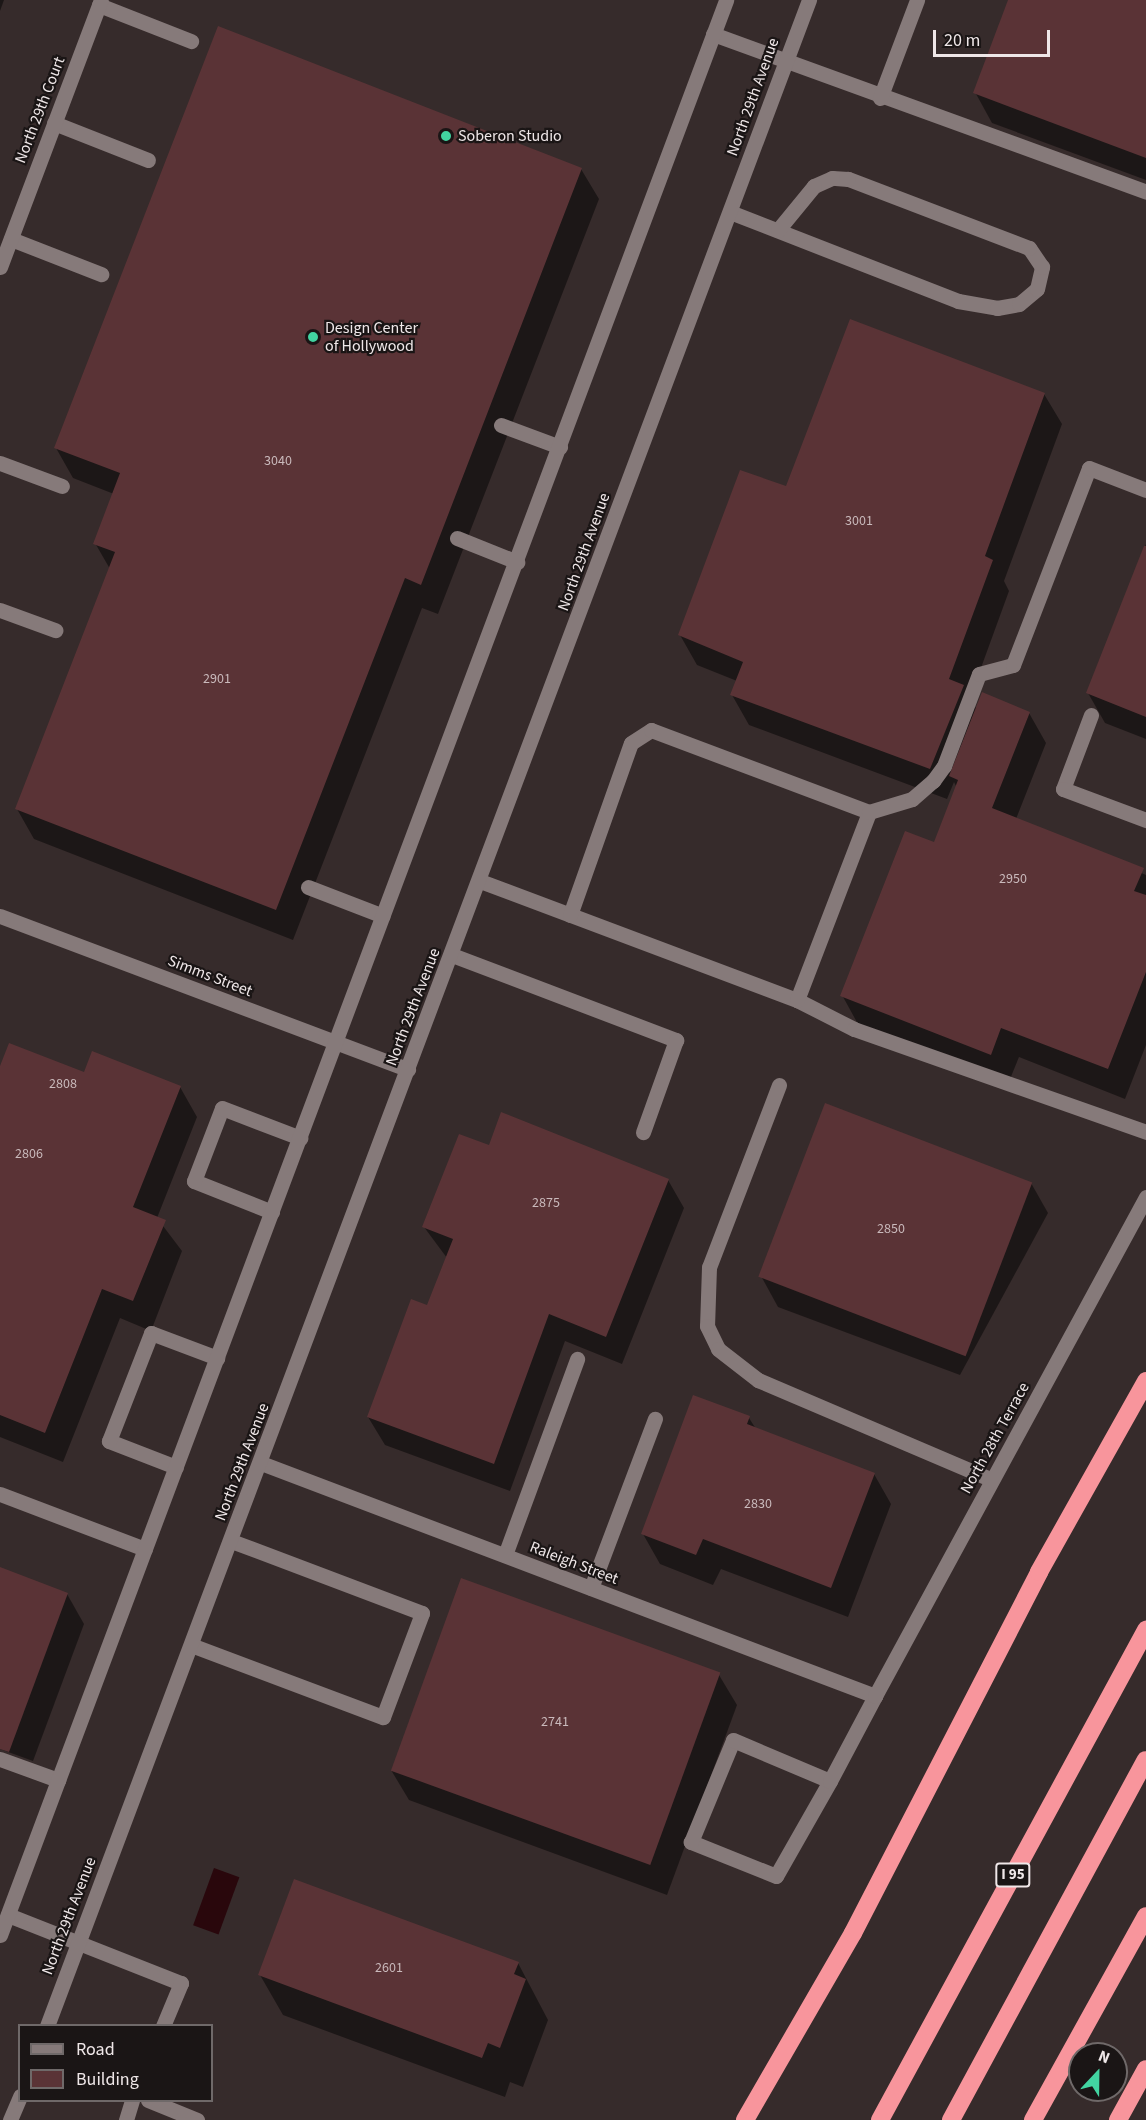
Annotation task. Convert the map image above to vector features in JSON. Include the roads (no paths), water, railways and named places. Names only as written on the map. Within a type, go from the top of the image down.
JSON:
[{"type":"highway","points":[[745,2120],[854,1933],[1039,1572],[1146,1381]]},
{"type":"highway","name":"I 95","points":[[880,2120],[1146,1630]]},
{"type":"highway","points":[[951,2120],[1146,1760]]},
{"type":"highway","points":[[1033,2120],[1146,1916]]},
{"type":"highway","points":[[1118,2120],[1146,2069]]},
{"type":"street","points":[[0,1935],[726,0]]},
{"type":"street","name":"North 29th Avenue","points":[[47,2024],[261,1463],[809,0]]},
{"type":"street","points":[[880,98],[917,0]]},
{"type":"street","points":[[100,3],[191,41]]},
{"type":"street","name":"North 29th Court","points":[[2,258],[100,3]]},
{"type":"street","points":[[713,34],[785,64],[1146,192]]},
{"type":"street","points":[[54,123],[148,160]]},
{"type":"street","points":[[730,212],[958,301],[997,308],[1019,304],[1037,289],[1042,267],[1029,248],[848,179],[832,178],[814,186],[778,230]]},
{"type":"street","points":[[11,239],[101,274]]},
{"type":"street","points":[[501,425],[560,447]]},
{"type":"street","points":[[0,463],[62,486]]},
{"type":"street","points":[[570,915],[631,743],[651,730],[869,812],[912,799],[933,782],[944,766],[980,674],[1013,665],[1089,468],[1146,490]]},
{"type":"street","points":[[457,538],[516,562]]},
{"type":"street","points":[[0,610],[55,630]]},
{"type":"street","points":[[1090,715],[1063,789],[1146,820]]},
{"type":"street","points":[[797,1000],[869,812]]},
{"type":"street","points":[[480,881],[797,1000],[854,1029],[1146,1132]]},
{"type":"street","points":[[308,888],[383,916]]},
{"type":"street","name":"Simms Street","points":[[0,916],[408,1069]]},
{"type":"street","points":[[452,955],[676,1040],[643,1132]]},
{"type":"street","points":[[779,1085],[709,1267],[707,1326],[718,1350],[758,1380],[992,1480]]},
{"type":"street","points":[[272,1212],[194,1181],[222,1108],[300,1138]]},
{"type":"street","name":"North 28th Terrace","points":[[831,1781],[733,1740],[692,1842],[776,1876],[831,1781],[1146,1197]]},
{"type":"street","points":[[176,1467],[109,1441],[151,1333],[217,1358]]},
{"type":"street","points":[[505,1556],[577,1359]]},
{"type":"street","points":[[591,1588],[655,1419]]},
{"type":"street","name":"Raleigh Street","points":[[261,1463],[875,1696]]},
{"type":"street","points":[[0,1494],[145,1549]]},
{"type":"street","points":[[191,1645],[383,1717],[422,1613],[231,1541]]},
{"type":"street","points":[[0,1759],[58,1780]]},
{"type":"street","points":[[8,1915],[78,1945],[181,1983],[163,2024]]},
{"type":"street","points":[[10,2120],[18,2101]]},
{"type":"street","points":[[126,2120],[131,2102]]},
{"type":"street","points":[[153,2102],[197,2120]]},
{"type":"place","name":"Soberon Studio","points":[[446,136]]},
{"type":"place","name":"Design Center of Hollywood","points":[[313,337]]}]
